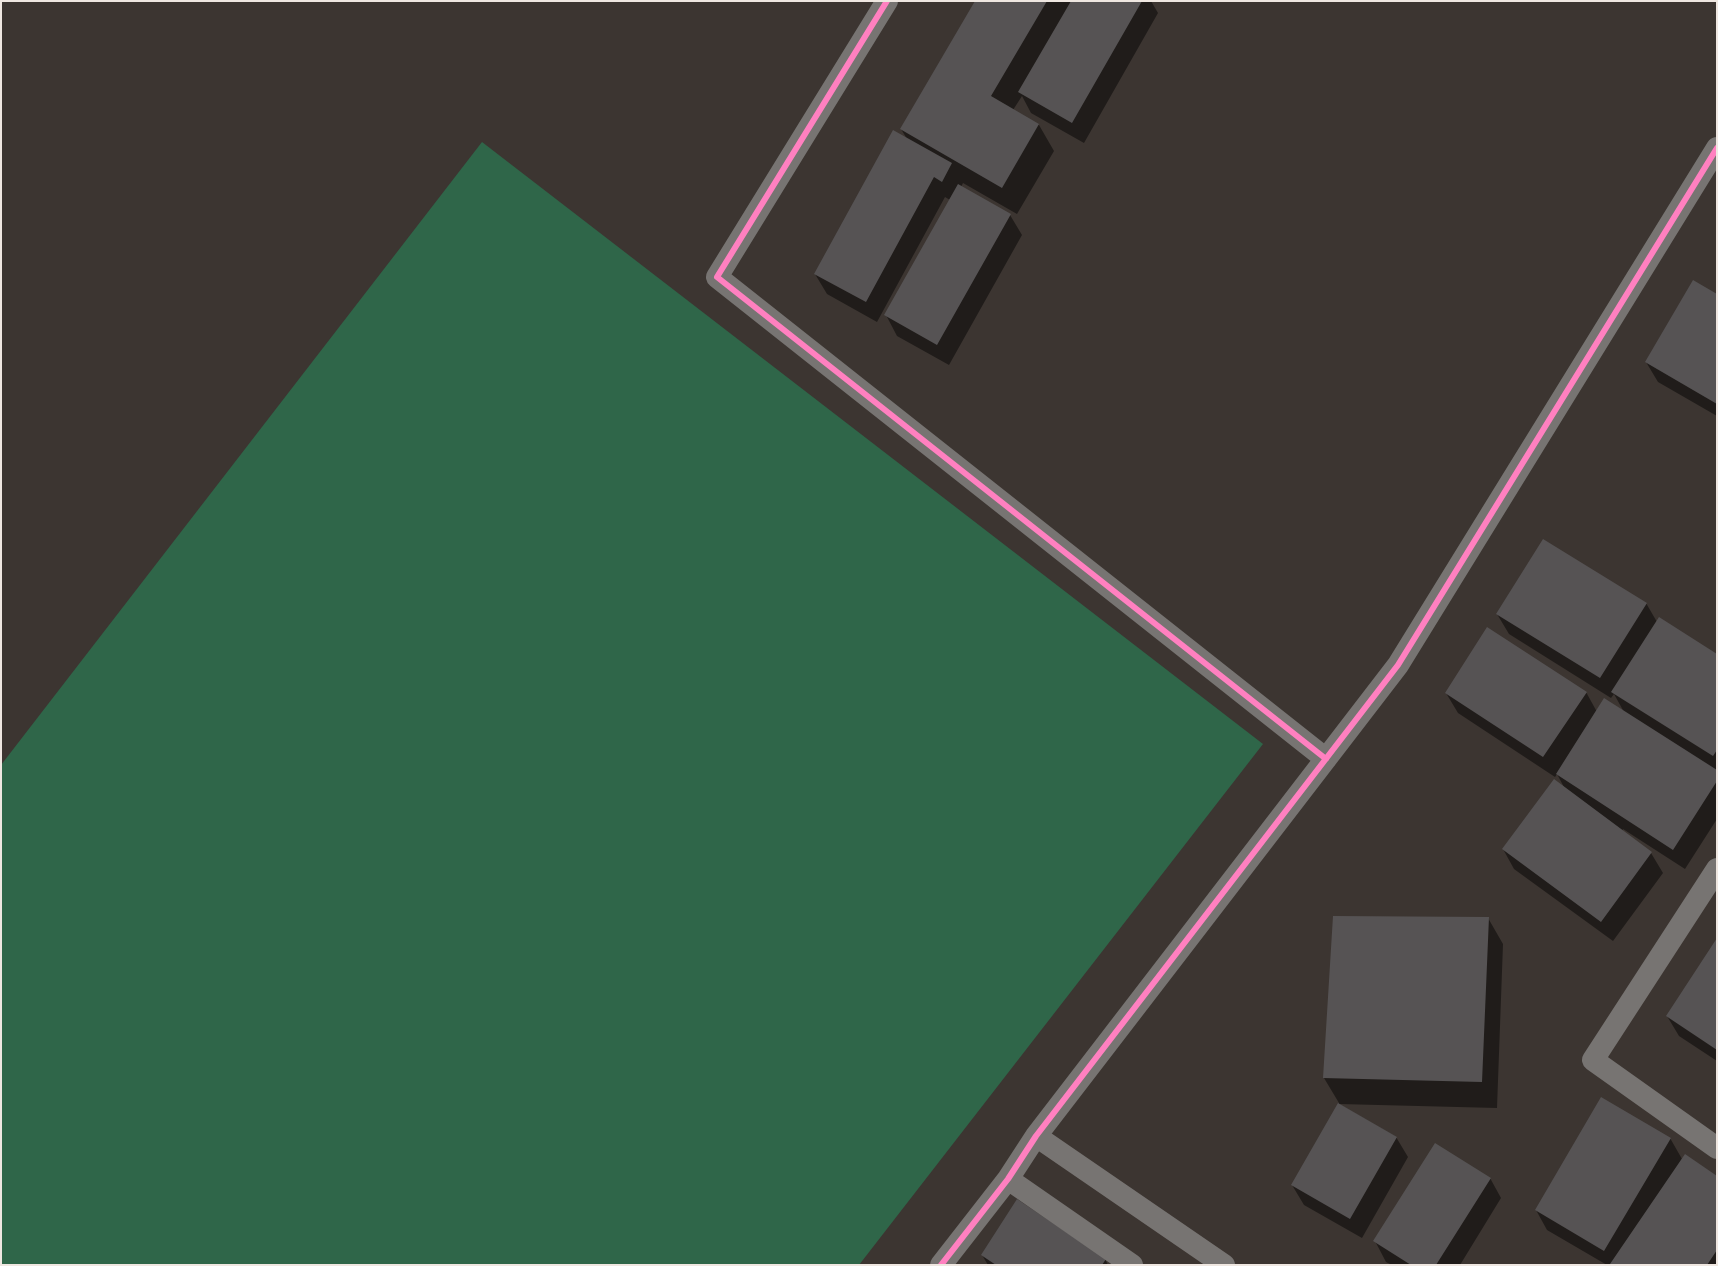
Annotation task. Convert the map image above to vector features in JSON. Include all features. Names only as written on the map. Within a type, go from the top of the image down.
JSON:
[{"type":"street","points":[[887,1],[717,277],[1326,759]]},
{"type":"street","points":[[941,1265],[1008,1179],[1036,1136],[1398,665],[1717,148]]},
{"type":"street","points":[[1717,870],[1593,1060],[1717,1148]]},
{"type":"street","points":[[1036,1136],[1224,1265]]},
{"type":"street","points":[[1008,1179],[1132,1265]]},
{"type":"green space","points":[[482,142],[1263,744],[859,1265],[1,1265],[1,765]]},
{"type":"building","points":[[975,1],[1047,1],[991,96],[1039,124],[1002,188],[900,129]]},
{"type":"building","points":[[1071,1],[1142,1],[1072,123],[1018,92]]},
{"type":"building","points":[[893,130],[952,163],[942,182],[934,177],[866,302],[814,274]]},
{"type":"building","points":[[958,184],[1011,214],[937,345],[884,315]]},
{"type":"building","points":[[1693,280],[1717,294],[1717,404],[1645,362]]},
{"type":"building","points":[[1543,539],[1647,603],[1600,678],[1496,614]]},
{"type":"building","points":[[1659,617],[1717,654],[1717,750],[1713,756],[1611,692]]},
{"type":"building","points":[[1487,627],[1587,692],[1543,757],[1445,693]]},
{"type":"building","points":[[1604,698],[1717,770],[1717,781],[1673,850],[1556,774]]},
{"type":"building","points":[[1554,779],[1652,852],[1601,922],[1502,849]]},
{"type":"building","points":[[1333,916],[1489,917],[1482,1082],[1323,1078]]},
{"type":"building","points":[[1717,938],[1717,1050],[1666,1016]]},
{"type":"building","points":[[1601,1097],[1671,1138],[1604,1251],[1535,1210]]},
{"type":"building","points":[[1338,1103],[1397,1137],[1350,1219],[1291,1185]]},
{"type":"building","points":[[1435,1143],[1491,1178],[1436,1265],[1411,1265],[1373,1241]]},
{"type":"building","points":[[1685,1154],[1717,1176],[1717,1250],[1707,1265],[1610,1264]]},
{"type":"building","points":[[1017,1199],[1106,1259],[1102,1265],[996,1265],[981,1255]]},
{"type":"cycle path","points":[[887,1],[717,277],[1326,759]]},
{"type":"cycle path","points":[[941,1265],[1008,1179],[1036,1136],[1398,665],[1717,148]]}]
